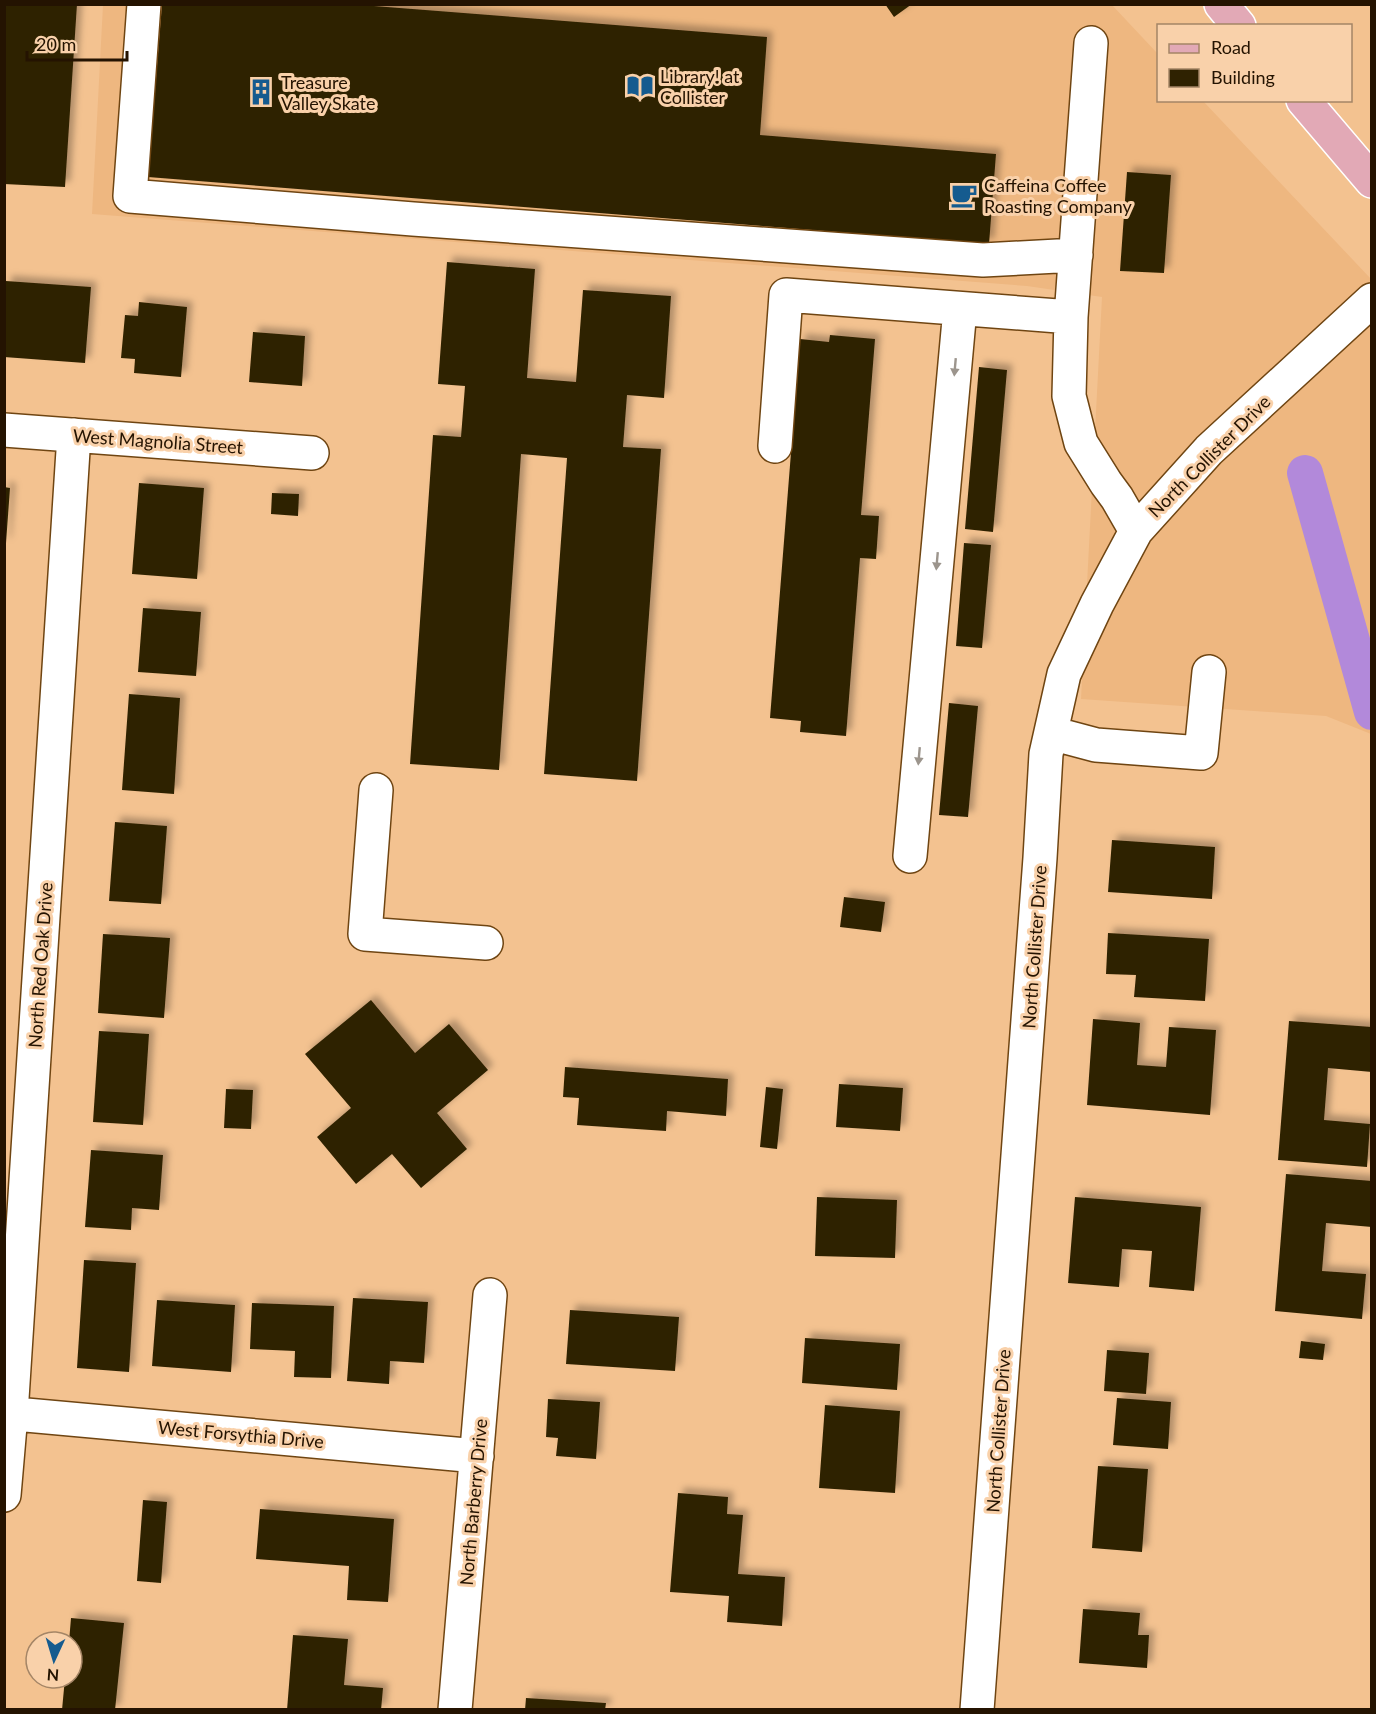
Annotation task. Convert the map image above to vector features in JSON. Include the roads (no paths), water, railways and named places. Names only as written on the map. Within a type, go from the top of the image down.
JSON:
[{"type":"main road","points":[[1221,4],[1237,24]]},
{"type":"main road","points":[[1305,102],[1371,181]]},
{"type":"street","points":[[144,4],[130,196],[436,221],[983,260],[1076,255]]},
{"type":"street","points":[[1091,43],[1071,317],[1069,396],[1081,443],[1136,531]]},
{"type":"street","points":[[776,446],[786,295],[1071,317]]},
{"type":"street","name":"North Collister Drive","points":[[977,1710],[1046,754],[1064,674],[1097,604],[1136,531],[1209,450],[1371,300]]},
{"type":"street","points":[[910,856],[960,309]]},
{"type":"street","name":"West Magnolia Street","points":[[4,430],[312,453]]},
{"type":"street","name":"North Red Oak Drive","points":[[4,1495],[74,435]]},
{"type":"street","points":[[1051,732],[1096,745],[1201,753],[1209,672]]},
{"type":"street","points":[[376,790],[365,934],[486,943]]},
{"type":"street","name":"North Barberry Drive","points":[[455,1710],[490,1295]]},
{"type":"street","name":"West Forsythia Drive","points":[[8,1413],[477,1456]]},
{"type":"waterway","points":[[1305,473],[1372,712]]},
{"type":"place","name":"Library! at Collister","points":[[640,86]]},
{"type":"place","name":"Treasure Valley Skate","points":[[261,92]]},
{"type":"place","name":"Caffeina Coffee Roasting Company","points":[[964,195]]}]
